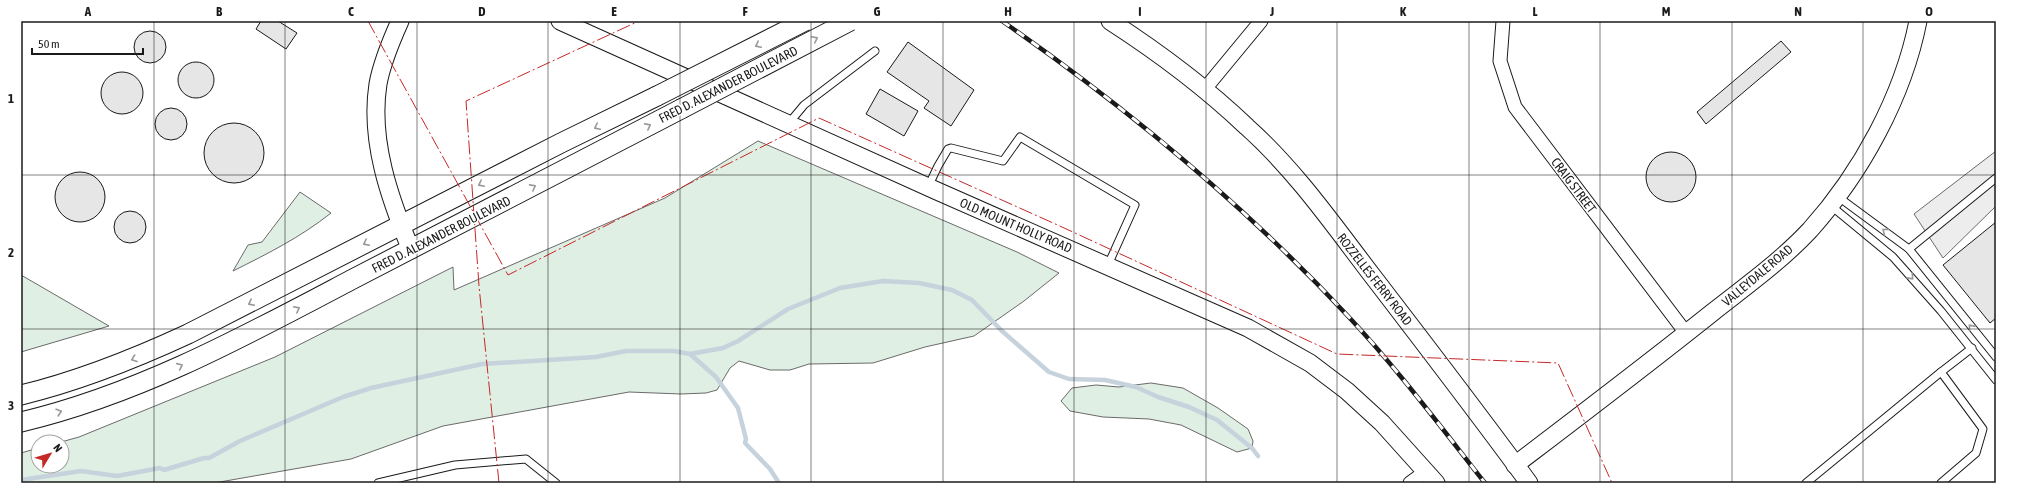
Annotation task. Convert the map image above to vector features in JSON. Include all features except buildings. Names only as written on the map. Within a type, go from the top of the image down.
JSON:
[{"type":"main road","name":"FRED D. ALEXANDER BOULEVARD","points":[[21,395],[61,384],[139,357],[226,315],[805,21]]},
{"type":"main road","name":"FRED D. ALEXANDER BOULEVARD","points":[[21,422],[116,394],[235,340],[850,21]]},
{"type":"street","points":[[400,21],[388,47],[378,85],[377,103],[382,160],[389,192],[411,250]]},
{"type":"street","name":"OLD MOUNT HOLLY ROAD","points":[[560,21],[928,187],[1108,265],[1248,328],[1310,363],[1347,391],[1382,423],[1431,477]]},
{"type":"street","name":"ROZZELLES FERRY ROAD","points":[[1110,21],[1146,44],[1248,127],[1303,186],[1529,483]]},
{"type":"street","points":[[1204,90],[1261,21]]},
{"type":"street","name":"CRAIG STREET","points":[[1503,21],[1500,61],[1516,107],[1686,334]]},
{"type":"street","name":"VALLEYDALE ROAD","points":[[1515,465],[1765,272],[1810,230],[1866,152],[1884,118],[1904,72],[1918,21]]},
{"type":"street","points":[[1410,483],[1431,477]]},
{"type":"lane","points":[[789,123],[804,105],[875,51]]},
{"type":"lane","points":[[928,187],[948,149],[951,148],[1003,161],[1020,136],[1134,205],[1108,265]]},
{"type":"lane","points":[[1909,249],[1996,178]]},
{"type":"lane","points":[[1833,200],[1909,249],[1996,357]]},
{"type":"lane","points":[[1833,200],[1893,257],[1972,348],[1996,380]]},
{"type":"lane","points":[[1806,483],[1972,348]]},
{"type":"lane","points":[[1941,372],[1983,429],[1976,453],[1941,483]]},
{"type":"lane","points":[[378,483],[403,480],[455,466],[526,459],[556,483]]},
{"type":"green space","points":[[758,141],[1017,252],[1059,273],[1024,301],[974,336],[925,347],[873,363],[809,364],[790,370],[770,370],[739,361],[730,368],[717,390],[706,393],[681,394],[629,392],[443,426],[351,459],[214,483],[21,483],[21,453],[30,450],[30,474],[70,474],[70,440],[275,357],[453,267],[454,290],[665,198]]},
{"type":"green space","points":[[300,192],[331,213],[320,222],[271,252],[233,271],[248,245],[262,242]]},
{"type":"green space","points":[[21,275],[109,326],[21,352]]},
{"type":"green space","points":[[1151,383],[1183,388],[1218,408],[1248,429],[1253,441],[1252,448],[1237,452],[1181,425],[1149,419],[1103,417],[1070,411],[1061,401],[1072,388],[1096,385],[1119,387]]},
{"type":"shaded area","points":[[1996,151],[1996,206],[1943,258],[1914,214]]},
{"type":"waterway","points":[[21,480],[81,471],[117,476],[160,468],[164,470],[204,458],[209,458],[240,441],[343,397],[371,388],[482,364],[596,357],[626,351],[674,351],[690,354],[723,348],[738,341],[788,309],[840,288],[883,281],[919,283],[952,290],[972,300],[1002,331],[1049,372],[1069,379],[1105,380],[1136,387],[1158,397],[1189,407],[1217,420],[1252,448],[1258,456]]},
{"type":"waterway","points":[[690,354],[716,377],[738,408],[746,439],[745,443],[770,469],[779,483]]},
{"type":"railway","points":[[1002,21],[1094,88],[1182,158],[1307,273],[1382,355],[1485,483]]},
{"type":"power","points":[[368,21],[508,275],[819,118],[1062,227],[1337,354],[1558,363],[1612,483]]},
{"type":"power","points":[[499,483],[479,286],[466,101],[639,21]]}]
